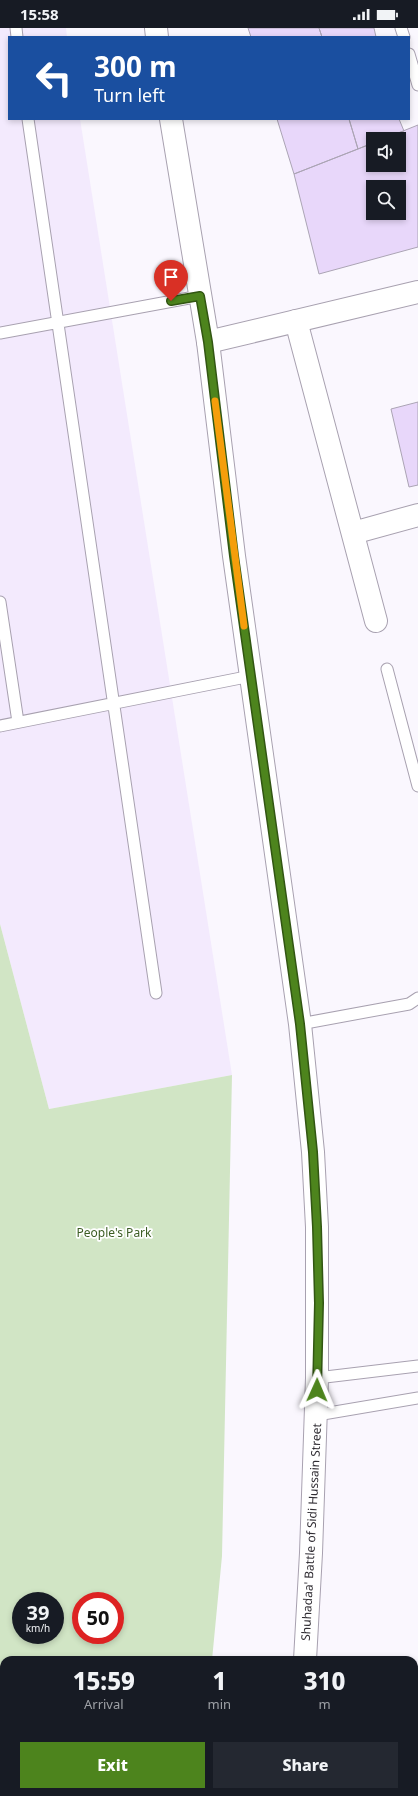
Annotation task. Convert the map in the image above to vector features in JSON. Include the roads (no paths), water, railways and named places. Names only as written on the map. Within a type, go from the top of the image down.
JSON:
[{"type":"main road","name":"Shuhadaa' Battle of Sidi Hussain Street","points":[[171,120],[208,342],[251,676],[300,1024],[313,1152],[317,1227],[318,1378],[305,1656]]},
{"type":"main road","points":[[208,342],[418,292]]},
{"type":"main road","points":[[296,321],[376,621]]},
{"type":"main road","points":[[353,534],[418,515]]},
{"type":"lane","points":[[410,57],[418,85]]},
{"type":"lane","points":[[28,120],[156,993]]},
{"type":"lane","points":[[0,333],[200,296]]},
{"type":"lane","points":[[0,602],[18,722]]},
{"type":"lane","points":[[387,669],[418,786]]},
{"type":"lane","points":[[0,726],[251,676]]},
{"type":"lane","points":[[300,1024],[409,1004],[418,998]]},
{"type":"lane","points":[[318,1378],[418,1366]]},
{"type":"lane","points":[[317,1415],[418,1398]]},
{"type":"park label","name":"People's Park","points":[[114,1232]]}]
